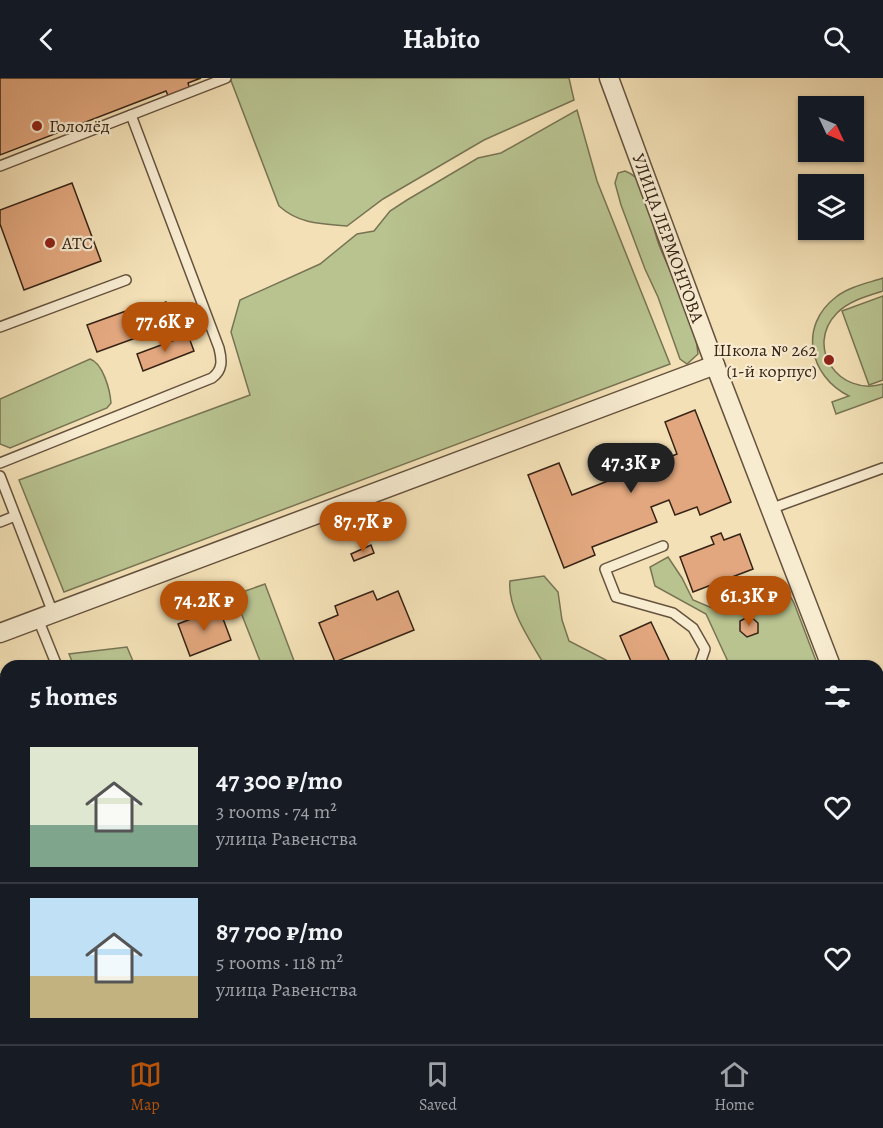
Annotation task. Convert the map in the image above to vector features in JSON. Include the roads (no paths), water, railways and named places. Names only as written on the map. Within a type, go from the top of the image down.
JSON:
[{"type":"street","name":"УЛИЦА ЛЕРМОНТОВА","points":[[611,79],[715,366],[829,660]]},
{"type":"street","points":[[0,633],[715,366]]},
{"type":"lane","points":[[0,166],[226,78]]},
{"type":"lane","points":[[0,463],[212,378],[221,367],[219,348],[131,115]]},
{"type":"lane","points":[[0,327],[126,280]]},
{"type":"lane","points":[[770,509],[883,468]]},
{"type":"lane","points":[[0,476],[15,516],[56,660]]},
{"type":"lane","points":[[0,522],[15,516]]},
{"type":"lane","points":[[663,546],[604,569],[616,597],[673,613],[693,628],[705,649],[701,660]]},
{"type":"place","name":"Гололёд","points":[[37,126]]},
{"type":"place","name":"АТС","points":[[50,243]]},
{"type":"place","name":"Школа № 262 (1-й корпус)","points":[[829,360]]}]
